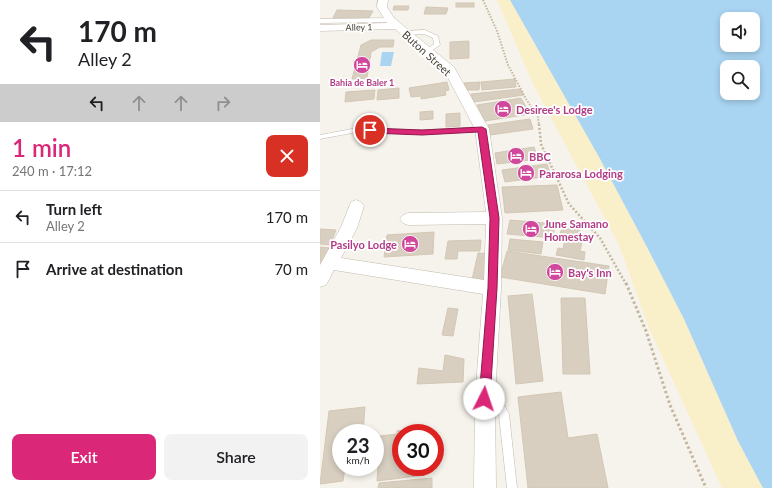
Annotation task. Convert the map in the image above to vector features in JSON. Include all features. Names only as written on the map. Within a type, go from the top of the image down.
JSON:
[{"type":"street","name":"Buton Street","points":[[383,0],[382,7],[397,26],[450,70],[482,129],[494,218],[492,288],[484,399],[485,488]]},
{"type":"street","name":"Alley 1","points":[[320,28],[397,26]]},
{"type":"street","points":[[320,280],[349,228],[356,206]]},
{"type":"street","points":[[408,219],[494,218]]},
{"type":"street","points":[[330,263],[492,288]]},
{"type":"lane","points":[[320,21],[397,26]]},
{"type":"lane","points":[[320,137],[357,130],[422,132],[482,129]]},
{"type":"lane","points":[[484,399],[498,404],[504,414],[512,488]]},
{"type":"path","points":[[483,0],[497,30],[508,65],[526,99],[538,117],[541,144],[569,204],[600,238],[627,285],[646,331],[670,405],[706,488]]},
{"type":"sand","points":[[497,0],[510,0],[599,157],[684,319],[738,441],[763,488],[722,488],[649,328],[619,245],[533,84]]},
{"type":"water","points":[[510,0],[772,0],[772,488],[763,488],[738,441],[684,319],[599,157]]},
{"type":"water","points":[[382,52],[394,52],[391,66],[380,66]]},
{"type":"building","points":[[456,3],[474,3],[474,7],[456,7]]},
{"type":"building","points":[[394,6],[409,6],[408,10],[393,10]]},
{"type":"building","points":[[426,7],[448,8],[446,14],[424,14]]},
{"type":"building","points":[[337,10],[373,11],[369,18],[333,18]]},
{"type":"building","name":"Bahia de Baler 1","points":[[371,40],[394,40],[393,47],[380,47],[371,52],[367,78],[352,79],[361,45]]},
{"type":"building","points":[[469,41],[469,58],[450,59],[450,42]]},
{"type":"building","points":[[515,79],[516,87],[482,90],[481,82]]},
{"type":"building","points":[[447,82],[449,90],[445,91],[446,95],[421,99],[421,96],[411,97],[409,88]]},
{"type":"building","points":[[480,82],[479,90],[464,90],[464,83]]},
{"type":"building","points":[[399,88],[399,98],[377,100],[378,90]]},
{"type":"building","points":[[520,89],[524,95],[474,102],[471,94]]},
{"type":"building","points":[[375,90],[374,99],[345,102],[346,92]]},
{"type":"building","name":"Desiree's Lodge","points":[[521,98],[530,114],[485,121],[477,105]]},
{"type":"building","points":[[433,111],[433,119],[420,120],[420,112]]},
{"type":"building","points":[[460,113],[460,126],[446,127],[446,114]]},
{"type":"building","points":[[530,119],[533,129],[490,135],[488,125]]},
{"type":"building","name":"BBC","points":[[534,147],[538,159],[497,164],[495,153]]},
{"type":"building","name":"Pararosa Lodging","points":[[547,164],[551,176],[505,182],[502,170]]},
{"type":"building","points":[[557,185],[563,210],[505,213],[502,187]]},
{"type":"building","name":"June Samano Homestay","points":[[510,220],[555,224],[553,238],[507,234]]},
{"type":"building","points":[[562,227],[580,230],[578,238],[560,235]]},
{"type":"building","points":[[320,229],[336,230],[330,245],[320,244]]},
{"type":"building","name":"Pasilyo Lodge","points":[[434,232],[433,254],[384,257],[387,235]]},
{"type":"building","points":[[510,239],[543,242],[541,254],[508,250]]},
{"type":"building","points":[[565,239],[582,242],[580,251],[585,252],[584,260],[556,255],[558,248],[563,249]]},
{"type":"building","points":[[481,240],[480,251],[458,251],[457,259],[445,259],[448,241]]},
{"type":"building","points":[[320,247],[330,248],[323,265],[320,264]]},
{"type":"building","name":"Bay's Inn","points":[[507,251],[609,266],[605,294],[500,277]]},
{"type":"building","points":[[478,253],[493,254],[488,281],[472,280]]},
{"type":"building","points":[[532,294],[543,381],[516,384],[508,296]]},
{"type":"building","points":[[561,298],[585,298],[590,374],[563,374]]},
{"type":"building","points":[[448,308],[458,309],[453,336],[442,335]]},
{"type":"building","points":[[445,355],[464,359],[463,382],[417,384],[419,368],[443,371]]},
{"type":"building","points":[[561,392],[568,438],[597,434],[608,488],[528,488],[518,397]]},
{"type":"building","points":[[365,407],[364,424],[332,424],[332,476],[344,476],[343,481],[320,484],[329,411]]},
{"type":"building","points":[[392,435],[392,476],[417,476],[377,481],[377,476],[384,476],[384,436]]},
{"type":"building","points":[[432,478],[432,488],[378,488],[379,483]]},
{"type":"place","name":"Bahia de Baler 1","points":[[362,65]]},
{"type":"place","name":"Desiree's Lodge","points":[[503,109]]},
{"type":"place","name":"BBC","points":[[516,156]]},
{"type":"place","name":"Pararosa Lodging","points":[[526,173]]},
{"type":"place","name":"June Samano Homestay","points":[[531,229]]},
{"type":"place","name":"Pasilyo Lodge","points":[[410,244]]},
{"type":"place","name":"Bay's Inn","points":[[555,272]]},
{"type":"route","points":[[370,130],[422,132],[482,129],[494,218],[492,288],[484,399]]}]
